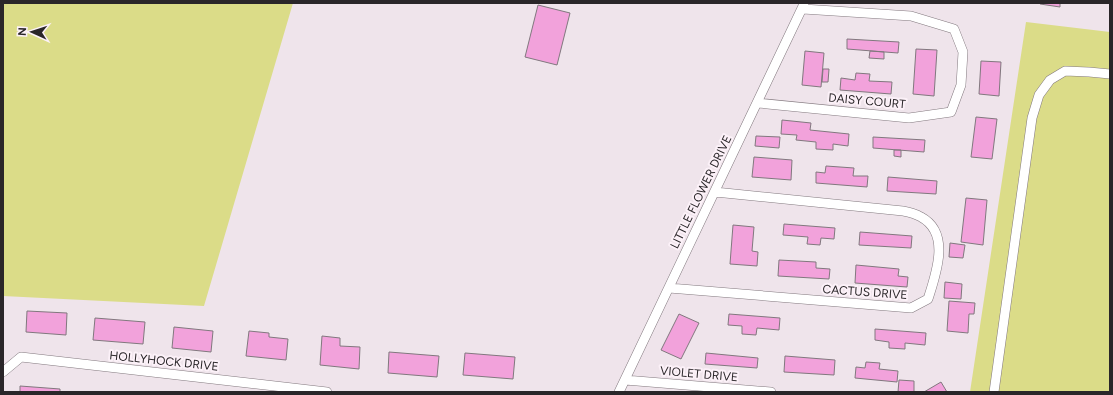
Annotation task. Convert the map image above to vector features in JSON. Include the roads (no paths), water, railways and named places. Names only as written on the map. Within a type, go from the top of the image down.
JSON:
[{"type":"lane","name":"LITTLE FLOWER DRIVE","points":[[619,392],[804,6]]},
{"type":"lane","name":"DAISY COURT","points":[[758,103],[909,118],[951,112],[961,85],[963,52],[954,30],[911,16],[804,6]]},
{"type":"lane","points":[[994,392],[1032,118],[1038,95],[1050,80],[1065,71],[1110,74]]},
{"type":"lane","name":"CACTUS DRIVE","points":[[669,288],[911,308],[928,299],[935,276],[939,246],[934,228],[922,217],[903,210],[715,192]]},
{"type":"lane","name":"HOLLYHOCK DRIVE","points":[[3,372],[21,357],[327,392]]},
{"type":"lane","name":"VIOLET DRIVE","points":[[625,380],[771,392]]}]
